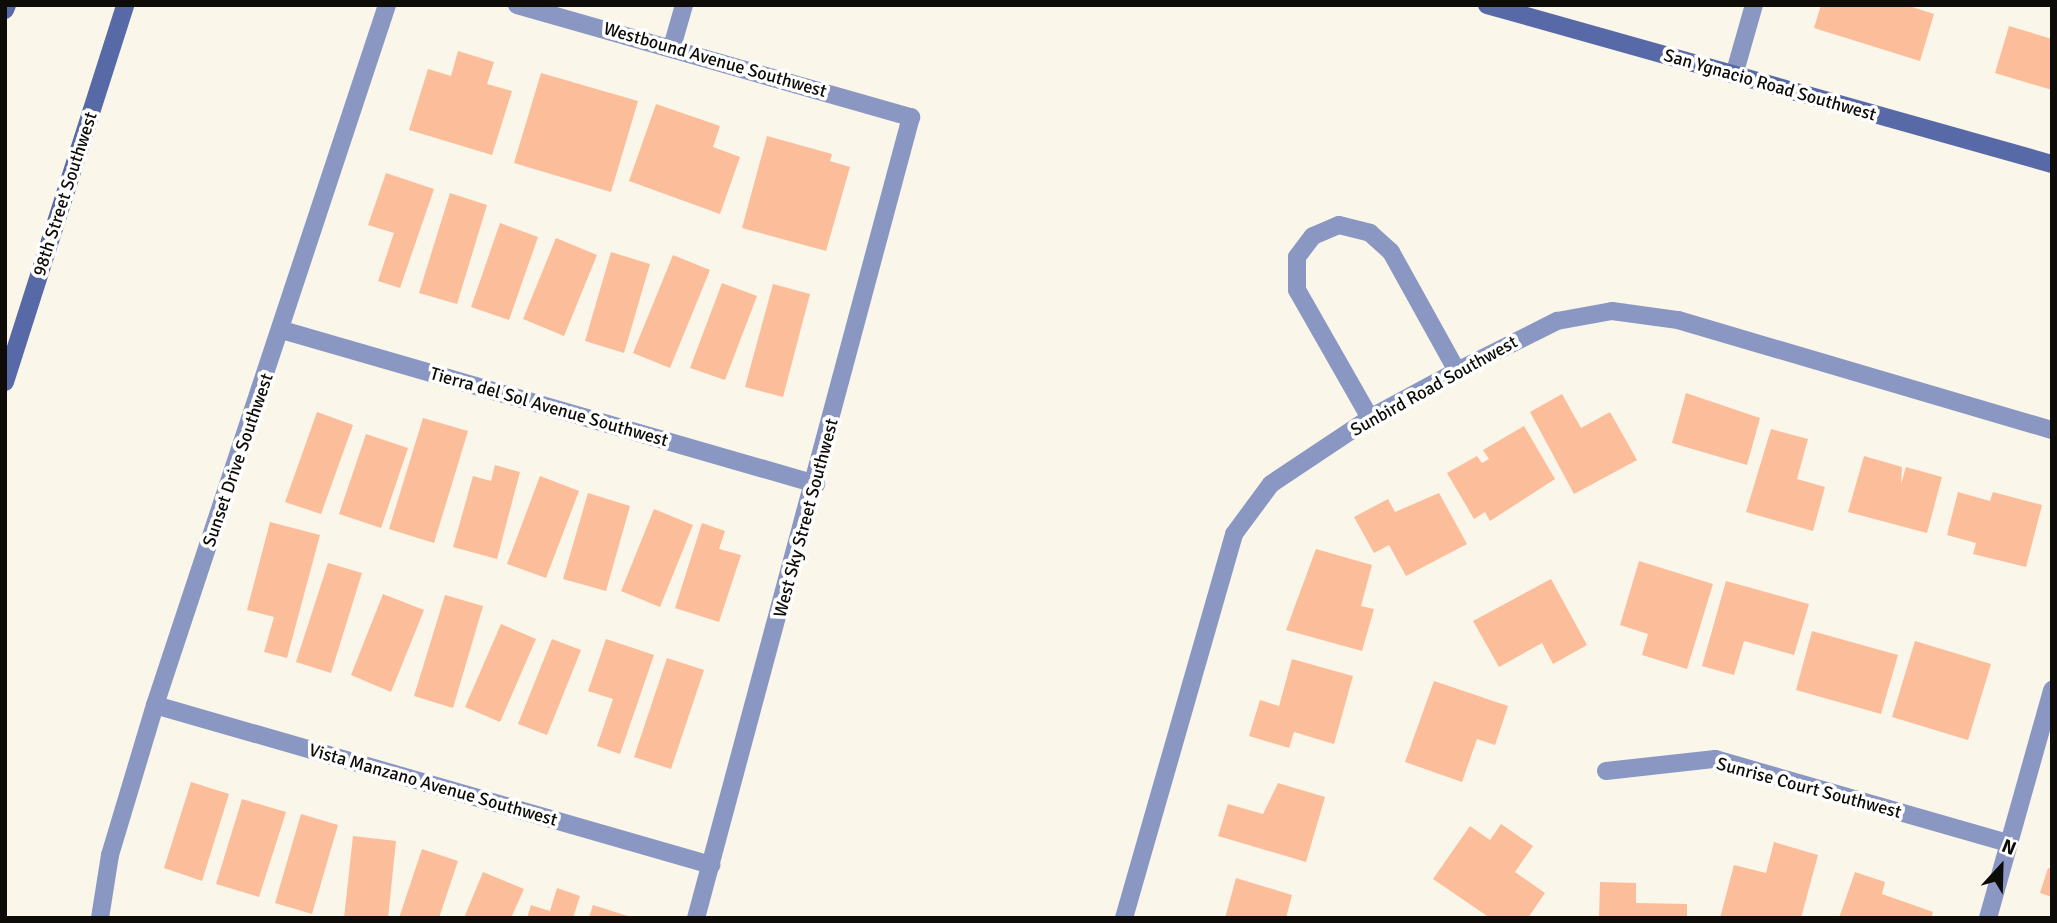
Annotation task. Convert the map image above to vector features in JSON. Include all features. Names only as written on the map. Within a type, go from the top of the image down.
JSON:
[{"type":"street","name":"98th Street Southwest","points":[[5,382],[125,5]]},
{"type":"street","name":"Sunset Drive Southwest","points":[[100,918],[110,855],[155,705],[282,330],[387,5]]},
{"type":"street","name":"Westbound Avenue Southwest","points":[[517,5],[911,117]]},
{"type":"street","points":[[672,47],[684,5]]},
{"type":"street","name":"San Ygnacio Road Southwest","points":[[1487,5],[2052,164]]},
{"type":"street","points":[[1734,75],[1754,5]]},
{"type":"street","name":"West Sky Street Southwest","points":[[696,918],[816,484],[911,117]]},
{"type":"street","points":[[1370,418],[1297,290],[1297,257],[1313,236],[1339,226],[1370,233],[1391,251],[1457,371]]},
{"type":"street","name":"Sunbird Road Southwest","points":[[1124,918],[1234,534],[1271,484],[1370,418],[1457,371],[1557,321],[1612,311],[1678,320],[2052,430]]},
{"type":"street","name":"Tierra del Sol Avenue Southwest","points":[[282,330],[816,484]]},
{"type":"street","points":[[1988,918],[2052,690]]},
{"type":"street","name":"Vista Manzano Avenue Southwest","points":[[155,705],[711,864]]},
{"type":"street","name":"Sunrise Court Southwest","points":[[1606,771],[1715,759],[2008,843]]},
{"type":"building","points":[[1821,5],[1906,5],[1934,14],[1920,61],[1814,28]]},
{"type":"building","points":[[2009,26],[2052,39],[2052,90],[1995,73]]},
{"type":"building","points":[[458,51],[494,62],[487,84],[512,91],[492,155],[409,130],[428,69],[451,76]]},
{"type":"building","points":[[541,73],[638,101],[611,192],[514,163]]},
{"type":"building","points":[[656,104],[720,126],[713,147],[740,157],[720,214],[629,181]]},
{"type":"building","points":[[767,136],[832,154],[830,161],[850,167],[826,251],[742,228]]},
{"type":"building","points":[[386,173],[434,189],[400,288],[378,281],[394,233],[368,225]]},
{"type":"building","points":[[450,193],[487,205],[457,304],[419,293]]},
{"type":"building","points":[[500,223],[538,237],[509,320],[471,307]]},
{"type":"building","points":[[556,238],[597,255],[564,336],[523,319]]},
{"type":"building","points":[[611,252],[650,264],[624,353],[585,341]]},
{"type":"building","points":[[673,255],[710,270],[670,368],[633,353]]},
{"type":"building","points":[[722,283],[757,296],[725,380],[690,368]]},
{"type":"building","points":[[773,284],[810,294],[783,397],[745,387]]},
{"type":"building","points":[[1686,393],[1760,418],[1747,465],[1672,443]]},
{"type":"building","points":[[1562,394],[1581,428],[1610,412],[1637,460],[1574,494],[1530,412]]},
{"type":"building","points":[[317,412],[353,425],[321,514],[285,502]]},
{"type":"building","points":[[423,418],[468,431],[434,543],[389,529]]},
{"type":"building","points":[[1524,426],[1555,479],[1490,521],[1485,512],[1474,519],[1447,473],[1477,456],[1482,463],[1489,459],[1483,450]]},
{"type":"building","points":[[1771,429],[1808,439],[1797,479],[1825,487],[1813,531],[1746,512]]},
{"type":"building","points":[[366,434],[408,448],[381,528],[339,514]]},
{"type":"building","points":[[1864,456],[1902,467],[1901,484],[1906,467],[1942,477],[1927,533],[1848,512]]},
{"type":"building","points":[[495,465],[520,472],[497,559],[453,547],[473,476],[491,481]]},
{"type":"building","points":[[540,476],[579,491],[546,578],[507,564]]},
{"type":"building","points":[[1958,492],[1990,501],[1993,492],[2042,505],[2026,567],[1973,554],[1976,543],[1947,535]]},
{"type":"building","points":[[588,493],[630,506],[606,591],[563,579]]},
{"type":"building","points":[[1439,493],[1467,544],[1406,576],[1389,545],[1374,553],[1354,517],[1388,499],[1395,512]]},
{"type":"building","points":[[654,509],[693,525],[660,607],[621,591]]},
{"type":"building","points":[[270,522],[320,535],[287,658],[264,652],[274,617],[247,610]]},
{"type":"building","points":[[702,523],[725,531],[719,549],[741,555],[719,622],[675,608]]},
{"type":"building","points":[[1316,549],[1372,565],[1361,606],[1374,609],[1362,651],[1286,630]]},
{"type":"building","points":[[1639,561],[1713,584],[1687,669],[1642,655],[1648,634],[1620,625]]},
{"type":"building","points":[[328,563],[362,573],[331,673],[296,662]]},
{"type":"building","points":[[1551,579],[1587,645],[1553,664],[1542,643],[1499,667],[1473,621]]},
{"type":"building","points":[[1726,581],[1809,604],[1794,655],[1744,641],[1734,675],[1702,666]]},
{"type":"building","points":[[383,594],[424,610],[391,692],[351,675]]},
{"type":"building","points":[[445,595],[483,606],[453,708],[414,696]]},
{"type":"building","points":[[501,624],[536,639],[500,722],[465,707]]},
{"type":"building","points":[[1812,631],[1898,655],[1881,714],[1796,690]]},
{"type":"building","points":[[552,639],[581,650],[547,735],[518,724]]},
{"type":"building","points":[[606,639],[654,655],[620,754],[597,746],[613,699],[588,691]]},
{"type":"building","points":[[1915,641],[1991,664],[1968,740],[1892,717]]},
{"type":"building","points":[[667,658],[704,670],[671,769],[634,757]]},
{"type":"building","points":[[1292,659],[1353,676],[1334,744],[1294,732],[1289,748],[1249,736],[1260,700],[1279,706]]},
{"type":"building","points":[[1434,681],[1508,706],[1495,745],[1477,739],[1462,782],[1405,762]]},
{"type":"building","points":[[191,782],[229,794],[202,881],[164,868]]},
{"type":"building","points":[[1278,783],[1325,797],[1306,862],[1218,836],[1228,804],[1263,814]]},
{"type":"building","points":[[242,799],[286,812],[259,897],[216,884]]},
{"type":"building","points":[[301,814],[338,825],[312,914],[275,903]]},
{"type":"building","points":[[1501,824],[1533,846],[1515,872],[1545,893],[1528,918],[1490,918],[1433,879],[1470,826],[1490,840]]},
{"type":"building","points":[[353,836],[396,841],[388,918],[344,918]]},
{"type":"building","points":[[1774,842],[1818,855],[1801,918],[1720,918],[1734,865],[1766,873]]},
{"type":"building","points":[[422,849],[458,861],[439,918],[399,918]]},
{"type":"building","points":[[2048,868],[2052,869],[2052,897],[2040,893]]},
{"type":"building","points":[[483,872],[524,889],[511,918],[464,918]]},
{"type":"building","points":[[1855,872],[1885,882],[1882,894],[1933,912],[1931,918],[1839,918]]},
{"type":"building","points":[[1236,878],[1292,895],[1286,918],[1225,918]]},
{"type":"building","points":[[1600,882],[1636,883],[1636,903],[1687,904],[1687,918],[1599,918]]},
{"type":"building","points":[[557,888],[580,896],[573,918],[527,918],[531,905],[550,911]]},
{"type":"building","points":[[593,905],[631,917],[631,918],[589,918]]}]
